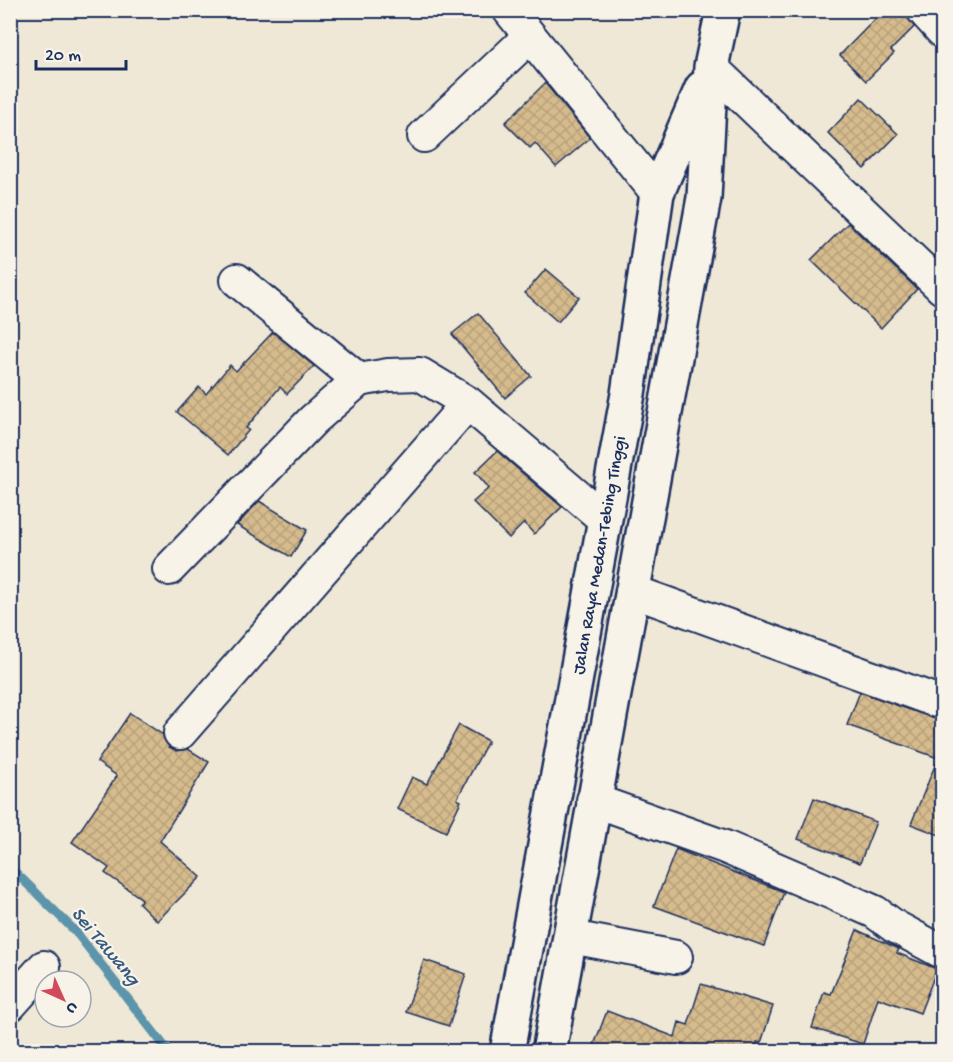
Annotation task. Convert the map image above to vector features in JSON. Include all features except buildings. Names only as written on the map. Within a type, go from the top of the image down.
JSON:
[{"type":"highway","name":"Jalan Raya Medan-Tebing Tinggi","points":[[549,1052],[704,198],[711,67],[723,10]]},
{"type":"highway","name":"Jalan Raya Medan-Tebing Tinggi","points":[[507,1052],[603,518],[628,394],[657,193],[711,67]]},
{"type":"street","points":[[509,10],[657,193]]},
{"type":"street","points":[[923,10],[942,31]]},
{"type":"street","points":[[424,136],[530,37]]},
{"type":"street","points":[[711,67],[942,288]]},
{"type":"street","points":[[237,280],[358,380]]},
{"type":"street","points":[[169,569],[313,420],[358,380],[388,375],[420,374],[468,404],[603,518]]},
{"type":"street","points":[[180,733],[468,404]]},
{"type":"street","points":[[632,591],[942,703]]},
{"type":"street","points":[[593,800],[725,847],[830,892],[875,912],[894,926],[942,952]]},
{"type":"street","points":[[571,937],[676,957]]},
{"type":"street","points":[[10,1005],[44,967]]},
{"type":"waterway","name":"Sei Tawang","points":[[10,867],[76,932],[169,1052]]}]
